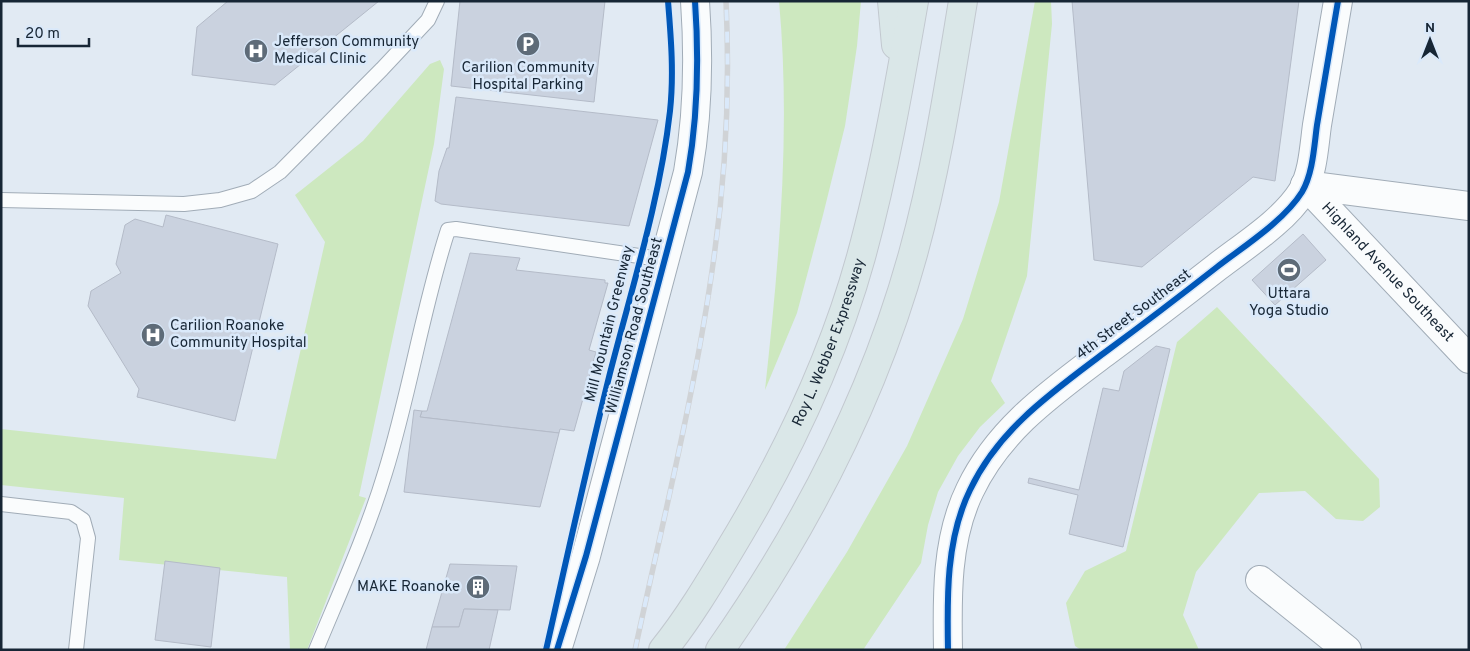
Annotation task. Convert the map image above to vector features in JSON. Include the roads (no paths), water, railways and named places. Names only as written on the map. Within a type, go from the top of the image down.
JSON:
[{"type":"highway","points":[[892,1],[899,87]]},
{"type":"highway","name":"Roy L. Webber Expressway","points":[[663,650],[705,590],[754,510],[811,392],[854,277],[882,173],[914,1]]},
{"type":"highway","points":[[727,640],[816,496],[872,373],[894,314],[912,255],[938,151],[963,1]]},
{"type":"street","name":"Williamson Road Southeast","points":[[557,650],[586,556],[666,260],[693,145],[697,86],[695,1]]},
{"type":"street","name":"4th Street Southeast","points":[[948,650],[947,604],[951,559],[961,515],[969,492],[986,460],[1002,438],[1034,406],[1193,286],[1289,210],[1305,185],[1311,165],[1338,1]]},
{"type":"street","points":[[1305,185],[1469,206]]},
{"type":"street","name":"Highland Avenue Southeast","points":[[1305,185],[1469,360]]},
{"type":"street","points":[[1260,580],[1347,650]]},
{"type":"lane","points":[[1,200],[184,204],[220,200],[252,190],[280,172],[382,70],[428,20],[437,1]]},
{"type":"lane","points":[[316,650],[350,569],[385,474],[448,230],[456,229],[666,260]]},
{"type":"lane","points":[[1,504],[71,512],[83,520],[88,538],[76,650]]},
{"type":"railway","points":[[635,650],[698,356],[714,257],[722,194],[726,130],[728,65],[726,1]]},
{"type":"place","name":"Carilion Community Hospital Parking","points":[[528,44]]},
{"type":"place","name":"Jefferson Community Medical Clinic","points":[[256,51]]},
{"type":"place","name":"Uttara Yoga Studio","points":[[1289,270]]},
{"type":"place","name":"Carilion Roanoke Community Hospital","points":[[153,335]]},
{"type":"place","name":"MAKE Roanoke","points":[[478,587]]}]
